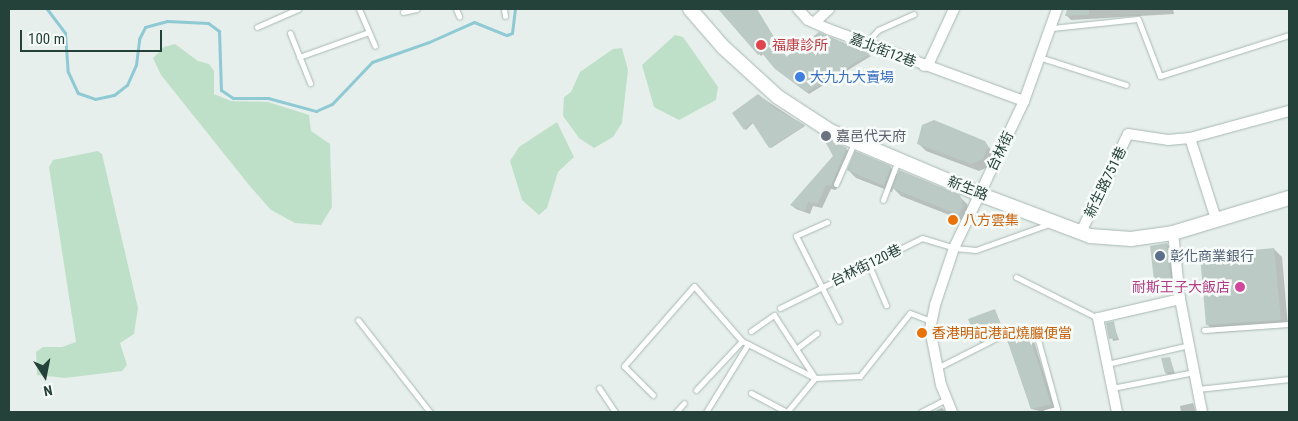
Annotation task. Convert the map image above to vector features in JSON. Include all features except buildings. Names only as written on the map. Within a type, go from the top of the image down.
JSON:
[{"type":"street","name":"嘉北街12巷","points":[[798,9],[808,20],[816,21],[924,66],[1024,101]]},
{"type":"street","points":[[816,21],[829,9]]},
{"type":"street","points":[[924,66],[929,62],[954,9]]},
{"type":"street","name":"台林街","points":[[952,412],[937,368],[930,329],[931,321],[954,248],[1024,101],[1042,58],[1057,9]]},
{"type":"street","name":"新生路","points":[[692,10],[723,47],[778,97],[830,131],[979,194],[1054,222],[1082,230],[1090,236],[1131,240],[1173,233],[1289,198]]},
{"type":"street","points":[[1216,220],[1190,138],[1289,111]]},
{"type":"street","name":"新生路751巷","points":[[1082,230],[1128,134],[1168,140],[1190,138]]},
{"type":"street","points":[[1173,233],[1180,299],[1202,412]]},
{"type":"street","points":[[1116,412],[1098,318],[1180,299]]},
{"type":"lane","points":[[257,27],[298,9]]},
{"type":"lane","points":[[359,9],[375,46]]},
{"type":"lane","points":[[403,12],[417,9]]},
{"type":"lane","points":[[456,9],[459,16]]},
{"type":"lane","points":[[504,9],[505,16]]},
{"type":"lane","points":[[866,43],[878,30],[914,14]]},
{"type":"lane","points":[[1052,28],[1138,19],[1160,76],[1289,35]]},
{"type":"lane","points":[[299,57],[369,32]]},
{"type":"lane","points":[[290,33],[310,83]]},
{"type":"lane","points":[[1042,58],[1126,85]]},
{"type":"lane","points":[[836,184],[855,142]]},
{"type":"lane","points":[[883,200],[898,160]]},
{"type":"lane","points":[[827,222],[796,236],[820,287],[839,321]]},
{"type":"lane","name":"台林街120巷","points":[[780,308],[922,238],[954,248],[976,250],[1054,222]]},
{"type":"lane","points":[[868,263],[886,305]]},
{"type":"lane","points":[[1016,277],[1098,318]]},
{"type":"lane","points":[[653,395],[624,366],[694,286],[745,342],[815,378],[860,376],[910,313],[931,321]]},
{"type":"lane","points":[[750,331],[774,315],[815,378]]},
{"type":"lane","points":[[358,320],[430,412]]},
{"type":"lane","points":[[1204,330],[1289,324]]},
{"type":"lane","points":[[1035,329],[1057,409],[1045,412]]},
{"type":"lane","points":[[796,349],[817,333]]},
{"type":"lane","points":[[937,368],[998,337]]},
{"type":"lane","points":[[696,390],[745,342]]},
{"type":"lane","points":[[706,412],[745,342]]},
{"type":"lane","points":[[1107,364],[1189,345]]},
{"type":"lane","points":[[1112,388],[1195,372]]},
{"type":"lane","points":[[751,392],[786,412],[815,378]]},
{"type":"lane","points":[[1198,389],[1289,379]]},
{"type":"lane","points":[[599,388],[615,412]]},
{"type":"lane","points":[[921,412],[947,399]]},
{"type":"lane","points":[[677,412],[684,403]]},
{"type":"green space","points":[[675,35],[683,37],[718,87],[716,100],[679,120],[654,107],[642,65]]},
{"type":"green space","points":[[175,44],[198,61],[209,64],[214,71],[214,94],[231,101],[268,102],[309,115],[311,131],[330,144],[332,207],[321,225],[295,223],[271,210],[249,185],[161,75],[153,58],[164,47]]},
{"type":"green space","points":[[622,48],[628,70],[622,123],[613,137],[594,148],[579,138],[563,116],[564,97],[571,92],[580,72],[613,49]]},
{"type":"green space","points":[[557,122],[574,157],[558,172],[547,208],[539,215],[522,200],[510,161],[519,147]]},
{"type":"green space","points":[[98,151],[102,154],[138,308],[134,334],[120,343],[127,365],[122,371],[65,378],[37,375],[36,352],[43,347],[62,347],[76,342],[49,167],[53,160]]},
{"type":"waterway","points":[[47,9],[65,33],[68,72],[78,93],[95,99],[114,95],[127,85],[136,65],[139,39],[145,27],[167,21],[208,23],[219,31],[221,90],[233,98],[268,98],[316,111],[332,104],[372,62],[429,42],[474,22],[507,35],[512,33],[515,9]]},
{"type":"place","name":"福康診所","points":[[761,45]]},
{"type":"place","name":"大九九大賣場","points":[[800,77]]},
{"type":"place","name":"嘉邑代天府","points":[[826,136]]},
{"type":"place","name":"八方雲集","points":[[953,220]]},
{"type":"place","name":"彰化商業銀行","points":[[1160,256]]},
{"type":"place","name":"耐斯王子大飯店","points":[[1240,287]]},
{"type":"place","name":"香港明記港記燒臘便當","points":[[922,333]]}]
